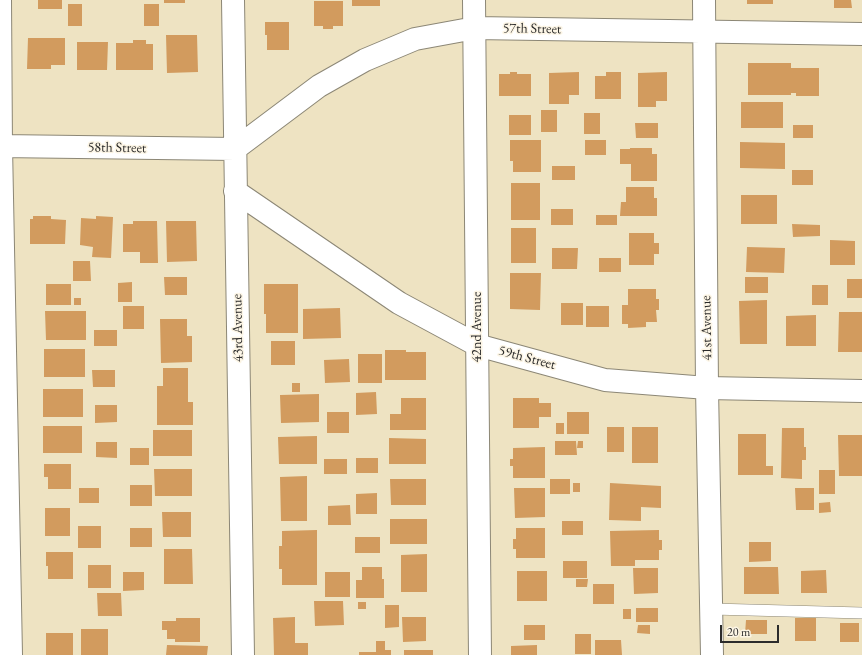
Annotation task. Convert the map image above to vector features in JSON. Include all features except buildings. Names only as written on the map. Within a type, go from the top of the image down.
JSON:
[{"type":"street","points":[[0,0],[1,146],[11,655]]},
{"type":"street","name":"43rd Avenue","points":[[233,0],[234,149],[243,655]]},
{"type":"street","name":"42nd Avenue","points":[[474,0],[480,655]]},
{"type":"street","name":"41st Avenue","points":[[704,0],[707,388],[712,655]]},
{"type":"street","name":"57th Street","points":[[234,149],[319,86],[365,60],[415,39],[475,28],[862,34]]},
{"type":"street","name":"58th Street","points":[[1,146],[234,149]]},
{"type":"street","name":"59th Street","points":[[235,191],[399,303],[478,345],[605,380],[707,388],[862,391]]},
{"type":"lane","points":[[712,609],[862,613]]}]
